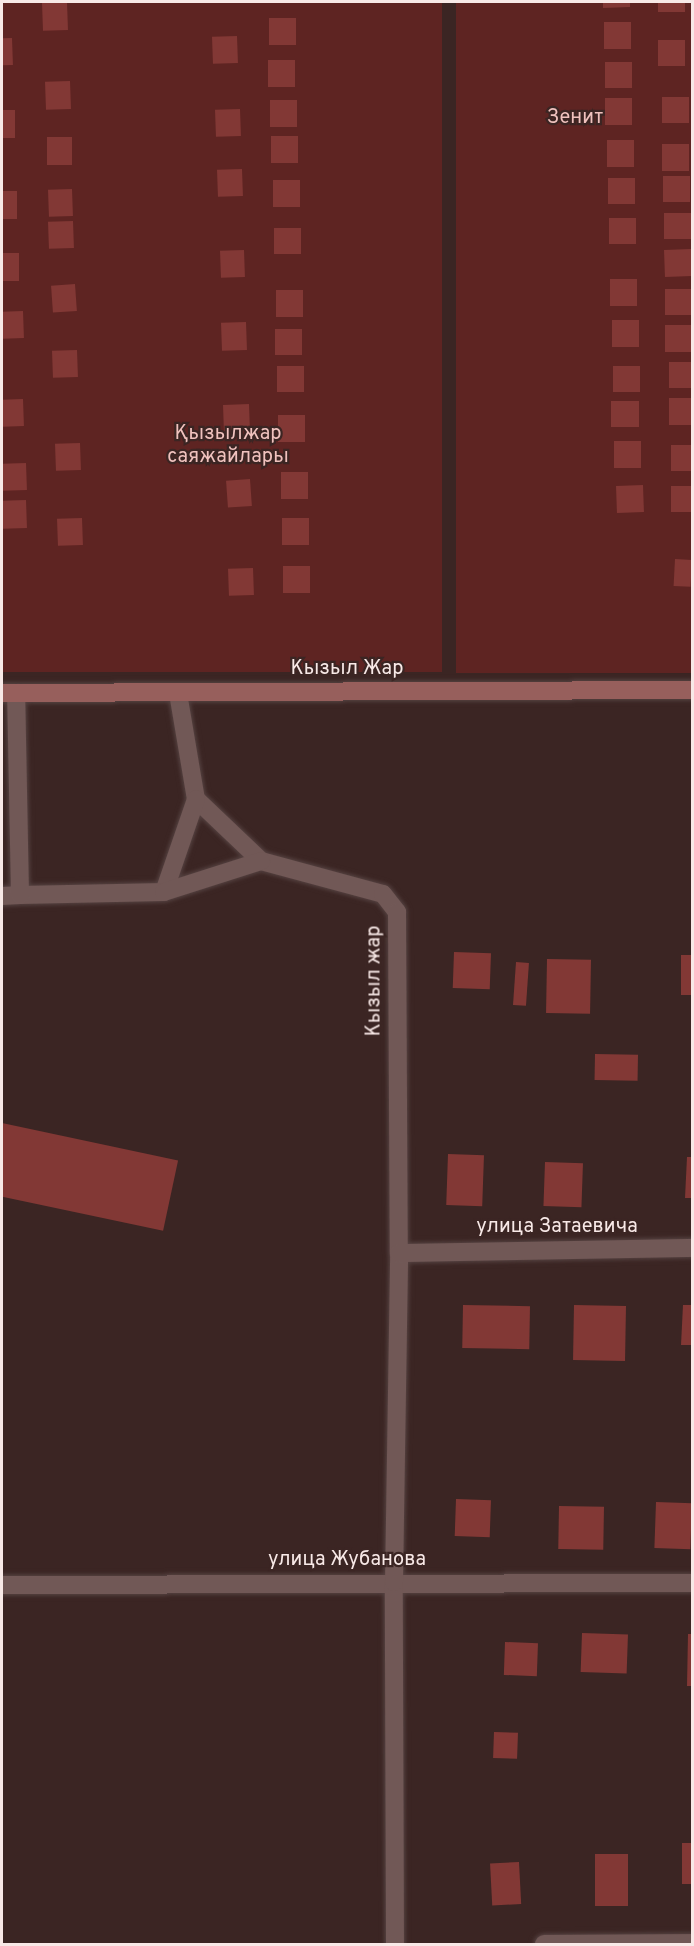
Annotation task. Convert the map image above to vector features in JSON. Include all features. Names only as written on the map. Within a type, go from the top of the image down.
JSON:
[{"type":"main road","name":"Кызыл Жар","points":[[9,693],[693,690]]},
{"type":"street","points":[[9,693],[21,895]]},
{"type":"street","points":[[164,892],[196,799],[178,693]]},
{"type":"street","name":"Кызыл жар","points":[[196,799],[261,861],[383,894],[398,912],[399,1253],[394,1582],[394,1944]]},
{"type":"street","points":[[2,896],[164,892],[261,861]]},
{"type":"street","name":"улица Затаевича","points":[[399,1253],[422,1250],[693,1248]]},
{"type":"street","name":"улица Жубанова","points":[[2,1585],[394,1582],[693,1583]]},
{"type":"street","points":[[544,1944],[693,1943]]},
{"type":"green space","name":"Қызылжар саяжайлары","points":[[2,2],[442,2],[442,672],[2,672]]},
{"type":"green space","name":"Зенит","points":[[456,2],[692,2],[692,673],[456,673]]},
{"type":"building","points":[[67,2],[68,30],[43,31],[42,3]]},
{"type":"building","points":[[603,2],[630,2],[630,7],[603,8]]},
{"type":"building","points":[[658,2],[685,2],[685,12],[658,12]]},
{"type":"building","points":[[269,18],[296,18],[296,45],[269,45]]},
{"type":"building","points":[[604,22],[631,22],[631,49],[604,49]]},
{"type":"building","points":[[237,36],[238,63],[213,64],[212,37]]},
{"type":"building","points":[[2,38],[12,38],[13,65],[3,65]]},
{"type":"building","points":[[658,40],[685,40],[685,66],[658,66]]},
{"type":"building","points":[[268,60],[295,60],[295,87],[268,87]]},
{"type":"building","points":[[605,62],[632,62],[632,88],[605,88]]},
{"type":"building","points":[[70,81],[71,109],[46,110],[45,82]]},
{"type":"building","points":[[662,97],[689,97],[689,123],[662,123]]},
{"type":"building","points":[[605,98],[632,98],[632,125],[605,125]]},
{"type":"building","points":[[270,100],[297,100],[297,127],[270,127]]},
{"type":"building","points":[[240,109],[241,136],[216,137],[215,110]]},
{"type":"building","points":[[2,110],[15,110],[15,138],[2,138]]},
{"type":"building","points":[[271,136],[298,136],[298,163],[271,163]]},
{"type":"building","points":[[47,137],[72,137],[72,165],[47,165]]},
{"type":"building","points":[[607,140],[634,140],[634,167],[607,167]]},
{"type":"building","points":[[662,144],[689,144],[689,171],[662,171]]},
{"type":"building","points":[[242,169],[243,196],[218,197],[217,170]]},
{"type":"building","points":[[663,176],[690,176],[690,202],[663,202]]},
{"type":"building","points":[[608,178],[635,178],[635,204],[608,204]]},
{"type":"building","points":[[273,180],[300,180],[300,207],[273,207]]},
{"type":"building","points":[[72,189],[73,216],[49,217],[48,190]]},
{"type":"building","points":[[2,191],[17,191],[17,219],[2,219]]},
{"type":"building","points":[[664,213],[691,213],[691,239],[664,239]]},
{"type":"building","points":[[609,218],[636,218],[636,244],[609,244]]},
{"type":"building","points":[[73,221],[74,248],[49,249],[48,222]]},
{"type":"building","points":[[274,228],[301,228],[301,254],[274,254]]},
{"type":"building","points":[[691,249],[692,276],[665,277],[664,250]]},
{"type":"building","points":[[244,250],[245,277],[221,278],[220,251]]},
{"type":"building","points":[[2,253],[19,253],[19,281],[2,281]]},
{"type":"building","points":[[610,279],[637,279],[637,306],[610,306]]},
{"type":"building","points":[[75,284],[77,311],[53,313],[51,286]]},
{"type":"building","points":[[665,289],[692,289],[692,315],[665,315]]},
{"type":"building","points":[[276,290],[303,290],[303,317],[276,317]]},
{"type":"building","points":[[23,311],[24,338],[3,339],[2,312]]},
{"type":"building","points":[[612,320],[639,320],[639,347],[612,347]]},
{"type":"building","points":[[246,322],[247,350],[222,351],[221,323]]},
{"type":"building","points":[[665,325],[692,325],[692,352],[665,352]]},
{"type":"building","points":[[275,329],[302,329],[302,355],[275,355]]},
{"type":"building","points":[[77,350],[78,377],[53,378],[52,351]]},
{"type":"building","points":[[669,362],[692,362],[692,388],[669,388]]},
{"type":"building","points":[[277,366],[304,366],[304,392],[277,392]]},
{"type":"building","points":[[613,366],[640,366],[640,392],[613,392]]},
{"type":"building","points":[[669,398],[692,398],[692,425],[669,425]]},
{"type":"building","points":[[23,399],[24,426],[3,427],[2,400]]},
{"type":"building","points":[[611,401],[639,401],[639,427],[611,427]]},
{"type":"building","points":[[249,404],[250,431],[224,432],[223,405]]},
{"type":"building","points":[[278,415],[305,415],[305,442],[278,442]]},
{"type":"building","points":[[614,441],[641,441],[641,468],[614,468]]},
{"type":"building","points":[[80,443],[81,470],[56,471],[55,444]]},
{"type":"building","points":[[671,445],[692,445],[692,471],[671,471]]},
{"type":"building","points":[[26,463],[27,490],[3,491],[2,464]]},
{"type":"building","points":[[281,472],[308,472],[308,499],[281,499]]},
{"type":"building","points":[[250,479],[252,506],[228,508],[226,481]]},
{"type":"building","points":[[643,485],[644,512],[617,513],[616,486]]},
{"type":"building","points":[[671,486],[692,486],[692,512],[671,512]]},
{"type":"building","points":[[26,500],[27,528],[3,529],[2,501]]},
{"type":"building","points":[[82,518],[83,545],[58,546],[57,519]]},
{"type":"building","points":[[282,518],[309,518],[309,545],[282,545]]},
{"type":"building","points":[[675,559],[692,560],[691,587],[674,586]]},
{"type":"building","points":[[283,566],[310,566],[310,593],[283,593]]},
{"type":"building","points":[[253,568],[254,595],[229,596],[228,569]]},
{"type":"building","points":[[454,952],[491,953],[490,989],[453,988]]},
{"type":"building","points":[[681,955],[692,955],[692,995],[681,995]]},
{"type":"building","points":[[547,959],[591,960],[590,1014],[546,1013]]},
{"type":"building","points":[[516,962],[529,963],[526,1006],[513,1005]]},
{"type":"building","points":[[595,1054],[638,1055],[638,1081],[595,1080]]},
{"type":"building","points":[[2,1123],[178,1160],[163,1231],[2,1197]]},
{"type":"building","points":[[448,1154],[484,1155],[482,1206],[446,1205]]},
{"type":"building","points":[[687,1157],[692,1157],[692,1198],[685,1198]]},
{"type":"building","points":[[545,1162],[583,1163],[581,1207],[543,1206]]},
{"type":"building","points":[[463,1305],[530,1306],[529,1349],[462,1348]]},
{"type":"building","points":[[574,1305],[626,1306],[625,1361],[573,1360]]},
{"type":"building","points":[[683,1305],[692,1305],[692,1345],[681,1345]]},
{"type":"building","points":[[456,1499],[491,1500],[490,1537],[455,1536]]},
{"type":"building","points":[[656,1502],[692,1503],[690,1549],[654,1548]]},
{"type":"building","points":[[559,1506],[604,1507],[603,1550],[558,1549]]},
{"type":"building","points":[[582,1633],[628,1635],[627,1674],[581,1672]]},
{"type":"building","points":[[688,1634],[692,1634],[692,1686],[687,1686]]},
{"type":"building","points":[[505,1642],[538,1643],[537,1676],[504,1675]]},
{"type":"building","points":[[494,1732],[518,1733],[517,1759],[493,1758]]},
{"type":"building","points":[[682,1843],[692,1843],[692,1884],[682,1884]]},
{"type":"building","points":[[595,1854],[628,1854],[628,1906],[595,1906]]},
{"type":"building","points":[[519,1862],[521,1904],[492,1905],[490,1864]]}]
